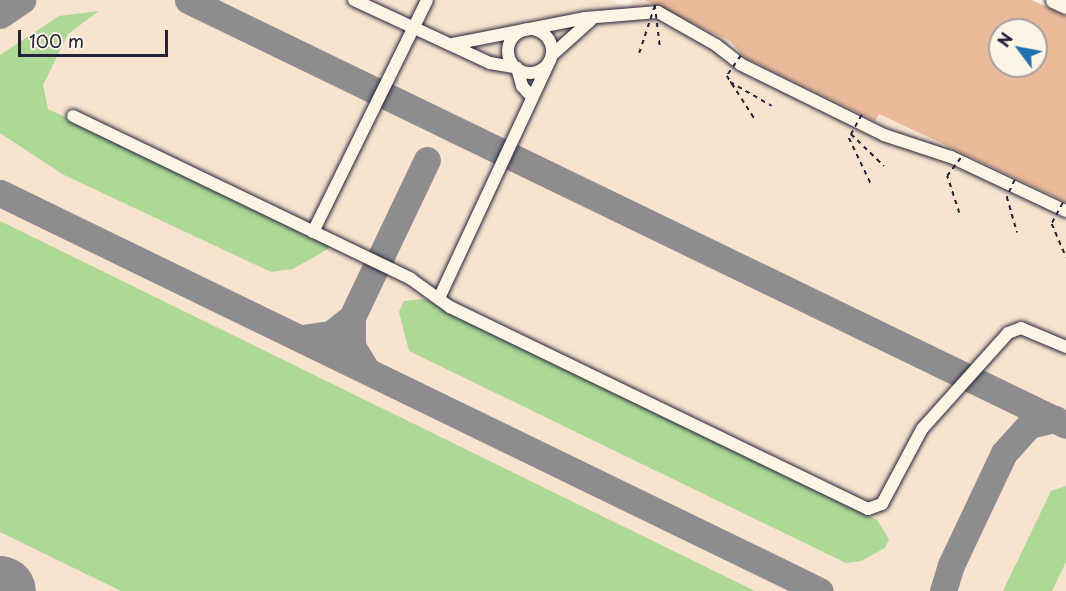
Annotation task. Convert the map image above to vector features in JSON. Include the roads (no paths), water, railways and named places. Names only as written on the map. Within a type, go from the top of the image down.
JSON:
[{"type":"main road","points":[[1053,0],[1066,6]]},
{"type":"lane","points":[[314,232],[428,0]]},
{"type":"lane","points":[[359,1],[503,69],[517,68],[531,73],[550,59],[591,20]]},
{"type":"lane","points":[[453,44],[526,30],[658,12],[716,45],[740,64],[884,135],[951,157],[1064,207]]},
{"type":"lane","points":[[440,296],[550,59],[546,35],[526,30]]},
{"type":"lane","points":[[526,30],[510,42],[509,56],[517,68],[522,86],[532,97]]},
{"type":"lane","points":[[73,116],[314,232],[440,296],[460,312],[867,509],[882,504],[922,429],[1008,333],[1021,328],[1066,347]]}]
